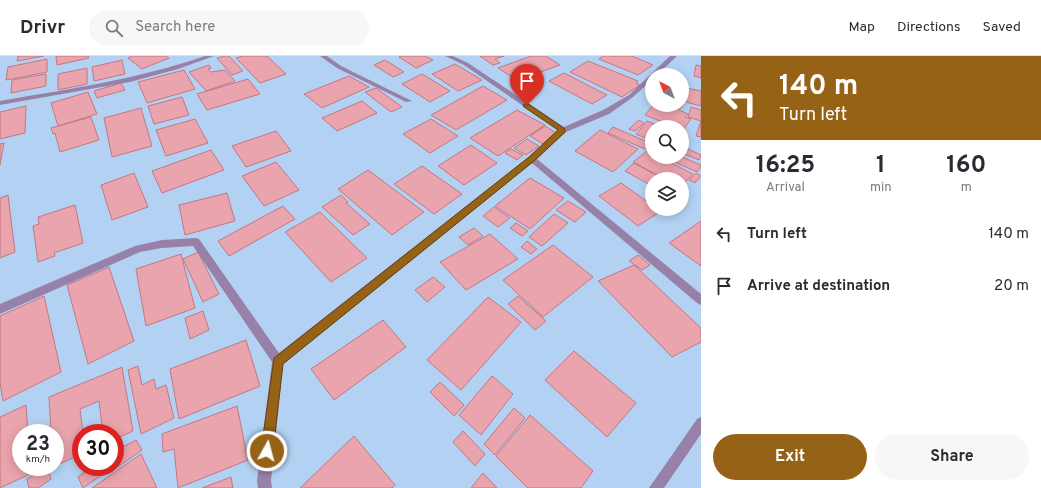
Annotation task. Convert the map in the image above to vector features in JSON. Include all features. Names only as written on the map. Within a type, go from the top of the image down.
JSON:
[{"type":"street","points":[[0,103],[130,80],[176,68],[212,56]]},
{"type":"street","points":[[323,56],[339,67],[408,101]]},
{"type":"street","points":[[448,56],[466,64],[563,130]]},
{"type":"street","points":[[661,68],[674,56]]},
{"type":"street","points":[[278,361],[532,159],[563,130],[606,112],[631,96],[645,83]]},
{"type":"street","points":[[532,159],[701,300]]},
{"type":"street","points":[[0,309],[138,248],[162,244],[196,242],[278,361],[264,488]]},
{"type":"street","points":[[656,488],[701,423]]},
{"type":"building","points":[[18,56],[44,56],[17,61]]},
{"type":"building","points":[[56,56],[88,56],[89,58],[57,65]]},
{"type":"building","points":[[132,56],[166,56],[169,58],[142,69],[128,58]]},
{"type":"building","points":[[229,56],[243,71],[232,75],[217,58]]},
{"type":"building","points":[[243,56],[267,56],[286,74],[260,83],[236,58]]},
{"type":"building","points":[[425,56],[433,60],[416,68],[399,57]]},
{"type":"building","points":[[480,56],[504,56],[495,59],[500,63],[493,65]]},
{"type":"building","points":[[531,56],[546,56],[560,65],[524,78],[528,81],[521,83],[498,68]]},
{"type":"building","points":[[603,56],[632,56],[653,65],[648,68],[645,68],[645,70],[638,75],[599,59]]},
{"type":"building","points":[[47,59],[47,72],[6,80],[8,67]]},
{"type":"building","points":[[122,60],[125,74],[94,81],[92,67]]},
{"type":"building","points":[[385,60],[404,72],[393,77],[374,65]]},
{"type":"building","points":[[588,61],[638,81],[636,83],[640,85],[622,97],[570,72]]},
{"type":"building","points":[[455,64],[482,80],[458,91],[432,74]]},
{"type":"building","points":[[209,65],[211,68],[208,69],[211,72],[225,70],[235,81],[206,91],[189,72]]},
{"type":"building","points":[[696,65],[701,66],[701,78],[694,76]]},
{"type":"building","points":[[87,68],[87,84],[58,90],[58,74]]},
{"type":"building","points":[[184,70],[195,89],[147,103],[138,82]]},
{"type":"building","points":[[564,73],[607,95],[592,104],[549,81]]},
{"type":"building","points":[[46,74],[46,86],[11,93],[12,80]]},
{"type":"building","points":[[422,74],[450,91],[430,102],[402,84]]},
{"type":"building","points":[[349,76],[369,87],[322,108],[304,94]]},
{"type":"building","points":[[248,79],[260,94],[207,110],[197,94]]},
{"type":"building","points":[[121,83],[125,90],[97,98],[94,91]]},
{"type":"building","points":[[483,86],[507,100],[456,130],[431,115]]},
{"type":"building","points":[[376,88],[402,107],[391,112],[365,92]]},
{"type":"building","points":[[689,88],[701,91],[701,106],[689,103]]},
{"type":"building","points":[[88,92],[97,114],[58,126],[51,103]]},
{"type":"building","points":[[182,97],[189,115],[154,124],[148,106]]},
{"type":"building","points":[[362,101],[377,113],[337,131],[322,118]]},
{"type":"building","points":[[26,106],[25,133],[0,139],[0,112]]},
{"type":"building","points":[[691,107],[701,110],[701,121],[688,117]]},
{"type":"building","points":[[141,108],[152,146],[112,157],[104,118]]},
{"type":"building","points":[[517,110],[545,125],[498,156],[470,138]]},
{"type":"building","points":[[647,112],[684,112],[688,114],[685,117],[691,119],[689,122],[689,120],[658,120],[645,115]]},
{"type":"building","points":[[91,117],[99,140],[60,152],[55,133],[53,134],[51,128]]},
{"type":"building","points":[[195,119],[208,143],[166,156],[156,130]]},
{"type":"building","points":[[431,119],[458,136],[430,153],[403,134]]},
{"type":"building","points":[[639,120],[644,123],[635,131],[629,129]]},
{"type":"building","points":[[701,121],[701,137],[696,136]]},
{"type":"building","points":[[645,123],[645,138],[636,134]]},
{"type":"building","points":[[545,126],[558,134],[543,144],[530,136]]},
{"type":"building","points":[[613,127],[645,141],[645,149],[608,133]]},
{"type":"building","points":[[600,130],[638,149],[613,172],[575,151]]},
{"type":"building","points":[[276,131],[291,151],[246,167],[232,146]]},
{"type":"building","points":[[527,139],[539,146],[526,155],[514,148]]},
{"type":"building","points":[[4,143],[0,165],[0,144]]},
{"type":"building","points":[[471,145],[497,163],[464,185],[438,166]]},
{"type":"building","points":[[511,149],[523,155],[517,160],[505,153]]},
{"type":"building","points":[[689,149],[701,155],[699,160],[689,156]]},
{"type":"building","points":[[211,150],[224,170],[162,193],[152,171]]},
{"type":"building","points":[[645,153],[645,164],[673,164],[689,172],[652,172],[633,162]]},
{"type":"building","points":[[689,160],[701,165],[697,172],[679,164],[689,164]]},
{"type":"building","points":[[276,162],[299,190],[264,206],[242,176]]},
{"type":"building","points":[[634,163],[650,172],[645,172],[645,182],[625,171]]},
{"type":"building","points":[[422,166],[462,194],[434,214],[394,184]]},
{"type":"building","points":[[368,170],[424,212],[392,235],[338,189]]},
{"type":"building","points":[[689,172],[693,174],[689,178]]},
{"type":"building","points":[[134,173],[148,207],[112,220],[101,185]]},
{"type":"building","points":[[696,173],[701,176],[695,183],[689,180]]},
{"type":"building","points":[[530,178],[564,198],[530,229],[495,206]]},
{"type":"building","points":[[621,183],[645,200],[645,216],[653,216],[638,226],[599,196]]},
{"type":"building","points":[[227,193],[235,221],[185,235],[179,205]]},
{"type":"building","points":[[8,195],[15,252],[0,258],[0,198]]},
{"type":"building","points":[[341,195],[348,202],[346,203],[370,224],[353,235],[322,207]]},
{"type":"building","points":[[568,201],[586,212],[575,222],[556,210]]},
{"type":"building","points":[[75,205],[83,243],[54,253],[55,256],[38,262],[33,226],[39,224],[38,217]]},
{"type":"building","points":[[283,206],[295,219],[229,256],[218,241]]},
{"type":"building","points":[[494,207],[510,218],[498,227],[483,216]]},
{"type":"building","points":[[320,212],[367,258],[331,282],[285,232]]},
{"type":"building","points":[[554,214],[568,223],[542,246],[529,237]]},
{"type":"building","points":[[701,221],[701,266],[669,243]]},
{"type":"building","points":[[516,223],[528,231],[522,236],[510,228]]},
{"type":"building","points":[[474,228],[483,236],[468,245],[459,237]]},
{"type":"building","points":[[490,234],[518,259],[466,290],[440,262]]},
{"type":"building","points":[[527,241],[537,249],[531,254],[521,247]]},
{"type":"building","points":[[553,245],[593,277],[543,317],[503,280]]},
{"type":"building","points":[[198,252],[219,294],[203,302],[183,259]]},
{"type":"building","points":[[181,254],[195,308],[146,326],[136,269]]},
{"type":"building","points":[[638,255],[650,265],[642,270],[629,261]]},
{"type":"building","points":[[634,265],[701,328],[701,342],[672,357],[598,281]]},
{"type":"building","points":[[109,267],[134,341],[88,364],[67,285]]},
{"type":"building","points":[[433,277],[445,287],[427,302],[415,290]]},
{"type":"building","points":[[44,296],[61,372],[3,401],[0,383],[0,316]]},
{"type":"building","points":[[518,296],[546,321],[535,330],[508,304]]},
{"type":"building","points":[[488,297],[521,322],[461,390],[427,360]]},
{"type":"building","points":[[203,311],[209,330],[190,339],[185,318]]},
{"type":"building","points":[[383,320],[406,347],[334,400],[311,369]]},
{"type":"building","points":[[246,340],[260,386],[179,419],[170,369]]},
{"type":"building","points":[[574,351],[636,403],[607,437],[545,380]]},
{"type":"building","points":[[138,366],[142,385],[154,379],[156,389],[166,385],[174,418],[141,434],[128,370]]},
{"type":"building","points":[[122,367],[133,431],[124,435],[124,424],[102,424],[99,401],[80,409],[82,424],[72,424],[72,458],[64,462],[64,424],[50,424],[49,397]]},
{"type":"building","points":[[492,376],[513,394],[481,435],[459,415]]},
{"type":"building","points":[[440,382],[464,405],[454,416],[430,392]]},
{"type":"building","points":[[26,405],[27,424],[12,424],[12,476],[26,476],[0,488],[0,417]]},
{"type":"building","points":[[237,406],[248,460],[178,488],[174,449],[163,452],[162,434]]},
{"type":"building","points":[[514,408],[525,418],[495,455],[484,444]]},
{"type":"building","points":[[530,415],[593,471],[581,488],[528,488],[496,456]]},
{"type":"building","points":[[463,431],[485,454],[475,466],[453,442]]},
{"type":"building","points":[[354,436],[395,485],[392,488],[300,488]]},
{"type":"building","points":[[136,440],[142,450],[124,463],[124,446]]},
{"type":"building","points":[[141,454],[157,488],[92,488],[109,476],[124,476],[124,466]]},
{"type":"building","points":[[483,473],[497,488],[471,488]]},
{"type":"building","points":[[32,476],[50,476],[51,479],[38,488],[29,488],[27,479]]},
{"type":"building","points":[[79,476],[100,476],[83,488],[78,477]]},
{"type":"building","points":[[231,477],[233,488],[202,488]]},
{"type":"route","points":[[267,451],[278,361],[532,159],[563,130],[527,105]]}]
